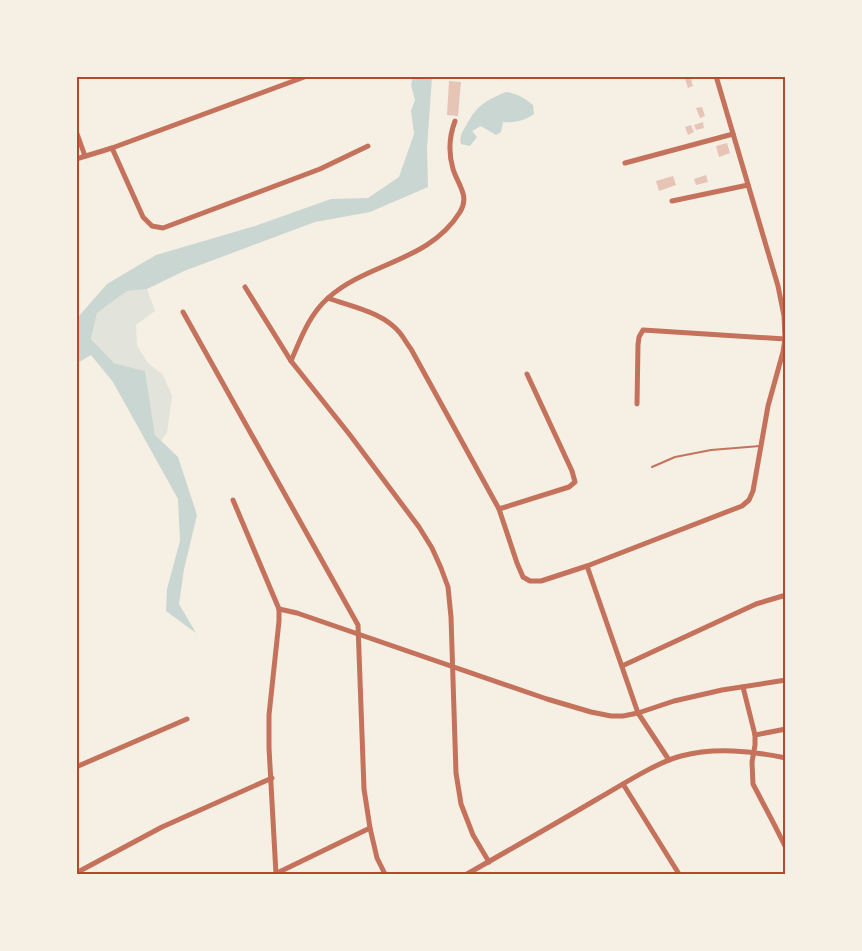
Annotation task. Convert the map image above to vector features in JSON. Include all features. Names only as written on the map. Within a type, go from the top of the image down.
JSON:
[{"type":"street","points":[[76,159],[112,148],[307,76]]},
{"type":"street","points":[[328,298],[374,314],[400,333],[499,509],[523,577],[530,581],[541,581],[588,566],[746,503],[753,491],[772,389],[783,352],[785,315],[716,76]]},
{"type":"street","points":[[291,361],[310,320],[328,298],[341,288],[429,244],[459,214],[463,206],[464,194],[453,171],[449,152],[449,142],[455,120]]},
{"type":"street","points":[[76,131],[86,156]]},
{"type":"street","points":[[625,163],[733,134]]},
{"type":"street","points":[[112,148],[143,218],[152,226],[163,228],[327,166],[368,146]]},
{"type":"street","points":[[672,201],[748,185]]},
{"type":"street","points":[[245,287],[291,361],[403,504],[432,548],[448,588],[453,643],[456,773],[461,804],[473,835],[489,862]]},
{"type":"street","points":[[183,312],[358,625],[364,789],[377,858],[385,874]]},
{"type":"street","points":[[637,404],[638,345],[643,330],[785,339]]},
{"type":"street","points":[[499,509],[569,487],[575,482],[527,374]]},
{"type":"street","points":[[233,500],[279,609],[269,715],[275,874],[370,828]]},
{"type":"street","points":[[588,566],[638,713],[669,760]]},
{"type":"street","points":[[622,666],[756,604],[786,595]]},
{"type":"street","points":[[279,609],[547,699],[611,716],[638,713],[674,701],[786,680]]},
{"type":"street","points":[[743,687],[755,735],[752,762],[753,784],[786,848]]},
{"type":"street","points":[[76,766],[187,719]]},
{"type":"street","points":[[755,735],[786,729]]},
{"type":"street","points":[[468,874],[623,784],[669,760],[704,752],[722,751],[754,752],[786,758]]},
{"type":"street","points":[[76,873],[162,827],[272,778]]},
{"type":"street","points":[[623,784],[679,874]]},
{"type":"lane","points":[[652,467],[675,457],[711,450],[760,446]]},
{"type":"shaded area","points":[[413,77],[432,77],[427,148],[428,187],[370,212],[315,222],[184,271],[147,289],[127,291],[97,313],[91,339],[114,363],[145,371],[155,435],[178,457],[197,515],[184,569],[179,604],[196,633],[166,611],[167,589],[180,541],[178,499],[113,382],[91,355],[79,362],[77,373],[76,326],[79,316],[107,284],[156,255],[255,226],[331,199],[368,198],[399,177],[414,134],[411,111],[415,100],[411,85]]},
{"type":"shaded area","points":[[506,92],[530,102],[533,105],[534,114],[519,121],[503,122],[501,132],[496,135],[481,126],[472,131],[477,137],[470,146],[461,144],[462,132],[478,109],[487,101]]},
{"type":"shaded area","points":[[147,289],[155,311],[136,325],[137,346],[148,363],[163,375],[172,396],[167,433],[161,441],[155,435],[145,371],[114,363],[91,339],[97,313],[127,291]]},
{"type":"building","points":[[684,76],[690,76],[693,86],[688,88]]},
{"type":"building","points":[[449,81],[461,82],[458,116],[447,115]]},
{"type":"building","points":[[702,107],[705,116],[700,118],[696,108]]},
{"type":"building","points":[[703,122],[704,128],[696,130],[694,125]]},
{"type":"building","points":[[691,125],[694,132],[688,135],[685,127]]},
{"type":"building","points":[[727,143],[730,153],[719,157],[716,146]]},
{"type":"building","points":[[706,175],[708,182],[696,185],[694,179]]},
{"type":"building","points":[[673,176],[676,185],[659,191],[656,181]]}]
